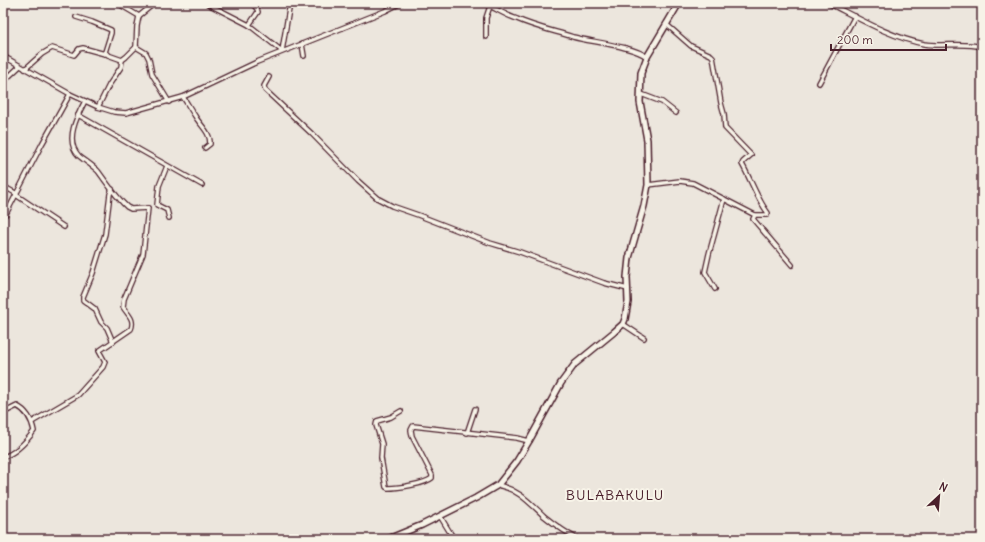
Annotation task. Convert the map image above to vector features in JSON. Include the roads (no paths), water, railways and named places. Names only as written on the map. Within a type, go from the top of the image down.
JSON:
[{"type":"street","points":[[117,3],[139,16]]},
{"type":"street","points":[[98,107],[109,85],[121,67],[122,60],[136,47],[139,16],[155,3]]},
{"type":"street","points":[[206,3],[249,25],[282,51]]},
{"type":"street","points":[[249,25],[258,12],[252,3]]},
{"type":"street","points":[[282,51],[290,3]]},
{"type":"street","points":[[3,56],[85,101],[114,112],[126,113],[183,97],[282,51],[402,3]]},
{"type":"street","points":[[483,3],[532,25],[643,54],[646,57]]},
{"type":"street","points":[[388,539],[422,525],[476,498],[498,485],[517,461],[554,394],[568,372],[575,364],[623,324],[628,308],[629,258],[644,206],[648,185],[648,140],[640,102],[641,73],[646,57],[679,3]]},
{"type":"street","points":[[828,3],[898,36],[917,42],[932,45],[967,44],[982,47]]},
{"type":"street","points":[[486,37],[486,18],[490,6]]},
{"type":"street","points":[[819,83],[855,16]]},
{"type":"street","points":[[76,17],[111,30],[104,52],[105,54]]},
{"type":"street","points":[[648,185],[686,181],[703,187],[755,215],[767,215],[768,213],[762,205],[742,164],[751,155],[725,128],[724,114],[715,67],[711,55],[691,46],[666,24]]},
{"type":"street","points":[[302,44],[304,56]]},
{"type":"street","points":[[136,47],[146,53],[149,59],[152,74],[169,102]]},
{"type":"street","points":[[25,69],[42,54],[52,48],[74,55],[79,49],[83,48],[122,60]]},
{"type":"street","points":[[3,82],[20,66]]},
{"type":"street","points":[[269,77],[264,86],[265,90],[377,198],[392,206],[490,242],[604,283],[628,289]]},
{"type":"street","points":[[3,216],[6,214],[70,94]]},
{"type":"street","points":[[641,94],[662,102],[676,113]]},
{"type":"street","points":[[183,97],[210,140],[210,144],[204,148]]},
{"type":"street","points":[[85,101],[73,129],[72,145],[75,151],[97,170],[127,207],[131,209],[148,208],[156,205],[167,210],[169,218]]},
{"type":"street","points":[[78,116],[202,185]]},
{"type":"street","points":[[156,205],[159,186],[167,166]]},
{"type":"street","points":[[3,186],[64,227]]},
{"type":"street","points":[[112,189],[110,194],[105,234],[83,300],[94,309],[101,322],[107,328],[113,342]]},
{"type":"street","points":[[715,289],[706,272],[709,254],[724,199]]},
{"type":"street","points":[[32,422],[78,395],[103,367],[105,362],[99,351],[131,329],[133,324],[123,307],[124,299],[143,254],[148,208]]},
{"type":"street","points":[[755,215],[753,219],[792,265]]},
{"type":"street","points":[[623,324],[644,338]]},
{"type":"street","points":[[3,413],[17,406],[21,408],[32,422],[34,431],[17,449],[3,457]]},
{"type":"street","points":[[468,433],[475,409]]},
{"type":"street","points":[[401,411],[391,417],[377,421],[376,425],[382,444],[381,458],[384,481],[386,487],[388,488],[416,484],[428,481],[432,478],[432,475],[412,436],[410,430],[413,426],[517,438],[529,441]]},
{"type":"street","points":[[498,485],[509,488],[518,493],[545,517],[578,539]]},
{"type":"street","points":[[440,516],[454,539]]},
{"type":"district","name":"BULABAKULU","points":[[615,495]]}]
